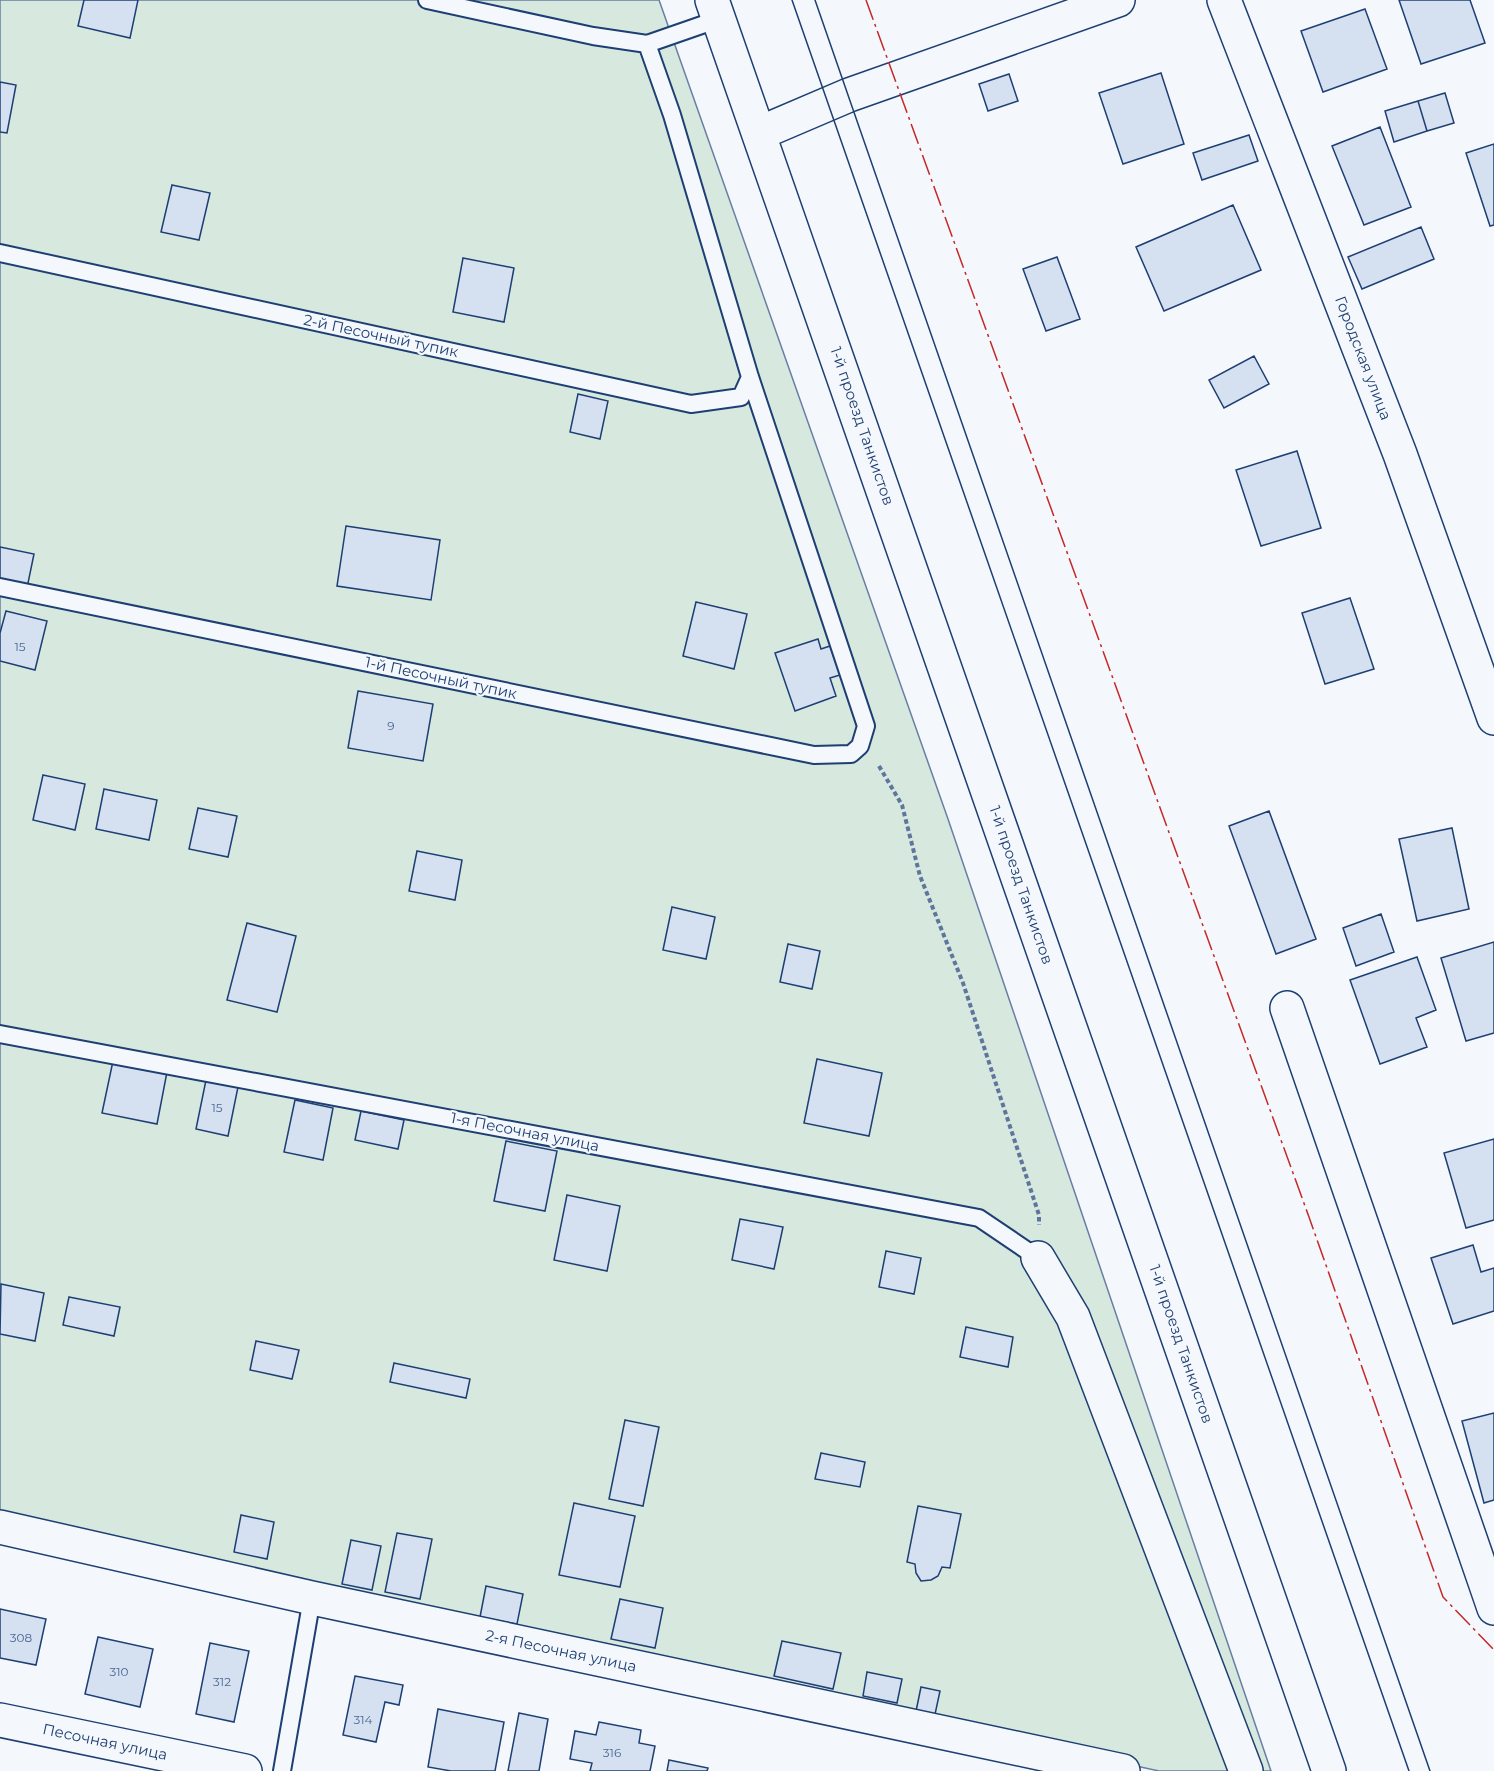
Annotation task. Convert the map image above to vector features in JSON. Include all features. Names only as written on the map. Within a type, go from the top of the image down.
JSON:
[{"type":"street","points":[[760,133],[849,95],[1119,0]]},
{"type":"street","name":"Городская улица","points":[[1224,0],[1400,454],[1493,709]]},
{"type":"street","name":"1-й проезд Танкистов","points":[[715,10],[760,133],[1329,1771]]},
{"type":"street","points":[[1287,1008],[1494,1608]]},
{"type":"street","points":[[1038,1258],[1073,1317],[1246,1771]]},
{"type":"street","name":"2-я Песочная улица","points":[[0,1527],[312,1598],[1123,1771]]},
{"type":"street","name":"Песочная улица","points":[[0,1720],[245,1771]]},
{"type":"lane","points":[[427,0],[593,36],[647,44],[715,10]]},
{"type":"lane","points":[[647,44],[672,115],[750,377],[866,726],[860,746]]},
{"type":"lane","name":"2-й Песочный тупик","points":[[0,253],[691,404],[741,397],[750,377]]},
{"type":"lane","name":"1-й Песочный тупик","points":[[0,587],[814,755],[852,754],[860,746]]},
{"type":"lane","name":"1-я Песочная улица","points":[[0,1034],[980,1218],[1038,1258]]},
{"type":"lane","points":[[282,1771],[312,1598]]},
{"type":"path","points":[[860,746],[878,765],[902,805],[920,876],[963,983],[1039,1215],[1038,1258]]},
{"type":"shaded area","points":[[0,0],[659,0],[948,819],[1271,1771],[1159,1771],[0,1518]]},
{"type":"building","points":[[84,0],[138,0],[130,38],[78,26]]},
{"type":"building","points":[[1399,0],[1470,0],[1485,43],[1421,64]]},
{"type":"building","points":[[1365,9],[1387,69],[1323,92],[1301,31]]},
{"type":"building","points":[[1161,73],[1184,144],[1123,164],[1099,93]]},
{"type":"building","points":[[1009,74],[1018,101],[988,111],[979,84]]},
{"type":"building","points":[[0,82],[16,85],[7,133],[0,132]]},
{"type":"building","points":[[1445,93],[1454,123],[1427,131],[1418,101]]},
{"type":"building","points":[[1418,101],[1427,131],[1394,142],[1385,111]]},
{"type":"building","points":[[1380,127],[1411,207],[1364,225],[1332,146]]},
{"type":"building","points":[[1249,135],[1258,161],[1202,180],[1193,153]]},
{"type":"building","points":[[1494,144],[1494,225],[1490,226],[1466,153]]},
{"type":"building","points":[[172,185],[210,193],[199,240],[161,232]]},
{"type":"building","points":[[1233,205],[1261,270],[1164,311],[1136,247]]},
{"type":"building","points":[[1421,227],[1434,259],[1362,289],[1348,257]]},
{"type":"building","points":[[1057,257],[1080,319],[1046,331],[1023,269]]},
{"type":"building","points":[[463,258],[514,268],[504,322],[453,312]]},
{"type":"building","points":[[1254,356],[1269,384],[1224,408],[1209,380]]},
{"type":"building","points":[[578,394],[608,401],[600,439],[570,432]]},
{"type":"building","points":[[1297,451],[1321,528],[1261,546],[1236,470]]},
{"type":"building","points":[[346,526],[440,540],[431,600],[337,586]]},
{"type":"building","points":[[0,547],[34,554],[27,588],[0,583]]},
{"type":"building","points":[[1350,598],[1374,669],[1325,684],[1302,613]]},
{"type":"building","points":[[696,602],[747,614],[734,669],[683,656]]},
{"type":"building","points":[[6,611],[47,621],[35,670],[0,661],[0,633]]},
{"type":"building","points":[[818,639],[821,649],[830,646],[840,675],[830,678],[836,696],[795,711],[775,653]]},
{"type":"building","points":[[358,691],[433,704],[423,761],[348,748]]},
{"type":"building","points":[[43,775],[85,784],[75,830],[33,820]]},
{"type":"building","points":[[104,789],[157,800],[149,840],[96,829]]},
{"type":"building","points":[[198,808],[237,816],[228,857],[189,849]]},
{"type":"building","points":[[1269,811],[1316,939],[1276,954],[1229,826]]},
{"type":"building","points":[[1452,828],[1469,909],[1417,921],[1399,839]]},
{"type":"building","points":[[417,851],[462,860],[455,900],[409,891]]},
{"type":"building","points":[[672,907],[715,917],[706,959],[663,950]]},
{"type":"building","points":[[1381,914],[1394,952],[1356,966],[1343,928]]},
{"type":"building","points":[[247,923],[296,936],[277,1012],[227,1000]]},
{"type":"building","points":[[1494,942],[1494,1033],[1466,1041],[1441,958]]},
{"type":"building","points":[[788,944],[820,951],[812,989],[780,982]]},
{"type":"building","points":[[1417,957],[1436,1010],[1416,1018],[1427,1047],[1380,1064],[1350,980]]},
{"type":"building","points":[[817,1059],[882,1073],[869,1136],[804,1123]]},
{"type":"building","points":[[113,1061],[167,1072],[157,1124],[102,1113]]},
{"type":"building","points":[[206,1080],[238,1087],[228,1136],[196,1129]]},
{"type":"building","points":[[295,1100],[333,1108],[323,1160],[284,1152]]},
{"type":"building","points":[[361,1111],[404,1120],[398,1149],[355,1140]]},
{"type":"building","points":[[1494,1139],[1494,1220],[1466,1228],[1444,1153]]},
{"type":"building","points":[[506,1141],[557,1151],[545,1211],[494,1201]]},
{"type":"building","points":[[567,1195],[620,1206],[607,1271],[554,1260]]},
{"type":"building","points":[[740,1219],[783,1227],[774,1269],[732,1260]]},
{"type":"building","points":[[1473,1245],[1481,1272],[1494,1268],[1494,1311],[1453,1324],[1431,1258]]},
{"type":"building","points":[[886,1251],[921,1258],[914,1294],[879,1287]]},
{"type":"building","points":[[1,1284],[44,1293],[35,1341],[0,1334]]},
{"type":"building","points":[[69,1297],[120,1307],[114,1336],[63,1325]]},
{"type":"building","points":[[966,1327],[1013,1337],[1008,1367],[960,1357]]},
{"type":"building","points":[[256,1341],[299,1350],[292,1379],[250,1370]]},
{"type":"building","points":[[394,1363],[470,1379],[466,1398],[390,1382]]},
{"type":"building","points":[[1494,1413],[1494,1500],[1484,1503],[1462,1421]]},
{"type":"building","points":[[625,1420],[659,1427],[643,1506],[609,1499]]},
{"type":"building","points":[[821,1453],[865,1462],[860,1487],[815,1479]]},
{"type":"building","points":[[574,1503],[635,1516],[620,1587],[559,1575]]},
{"type":"building","points":[[918,1506],[961,1514],[950,1568],[942,1567],[938,1576],[931,1580],[921,1581],[916,1573],[915,1564],[907,1562]]},
{"type":"building","points":[[241,1515],[274,1522],[267,1559],[234,1552]]},
{"type":"building","points":[[397,1533],[432,1539],[420,1599],[385,1592]]},
{"type":"building","points":[[351,1540],[381,1546],[372,1590],[342,1584]]},
{"type":"building","points":[[486,1586],[523,1594],[517,1624],[480,1617]]},
{"type":"building","points":[[620,1599],[663,1608],[655,1648],[611,1639]]},
{"type":"building","points":[[0,1609],[46,1619],[36,1665],[0,1658]]},
{"type":"building","points":[[98,1637],[153,1649],[140,1707],[85,1694]]},
{"type":"building","points":[[782,1641],[841,1653],[833,1689],[774,1676]]},
{"type":"building","points":[[210,1643],[249,1651],[234,1722],[196,1714]]},
{"type":"building","points":[[867,1672],[902,1679],[897,1703],[863,1696]]},
{"type":"building","points":[[355,1676],[403,1685],[399,1705],[385,1702],[376,1742],[343,1735]]},
{"type":"building","points":[[921,1687],[940,1691],[934,1719],[915,1716]]},
{"type":"building","points":[[438,1709],[504,1722],[495,1771],[451,1771],[428,1767]]},
{"type":"building","points":[[519,1713],[548,1719],[539,1771],[508,1771]]},
{"type":"building","points":[[599,1722],[641,1730],[639,1743],[655,1746],[650,1771],[590,1771],[592,1763],[570,1759],[575,1731],[596,1735]]},
{"type":"building","points":[[669,1760],[708,1768],[707,1771],[667,1771]]},
{"type":"tram line","points":[[792,0],[1409,1771]]},
{"type":"tram line","points":[[815,0],[1430,1771]]},
{"type":"power","points":[[866,0],[1309,1217],[1443,1597],[1494,1650]]}]
